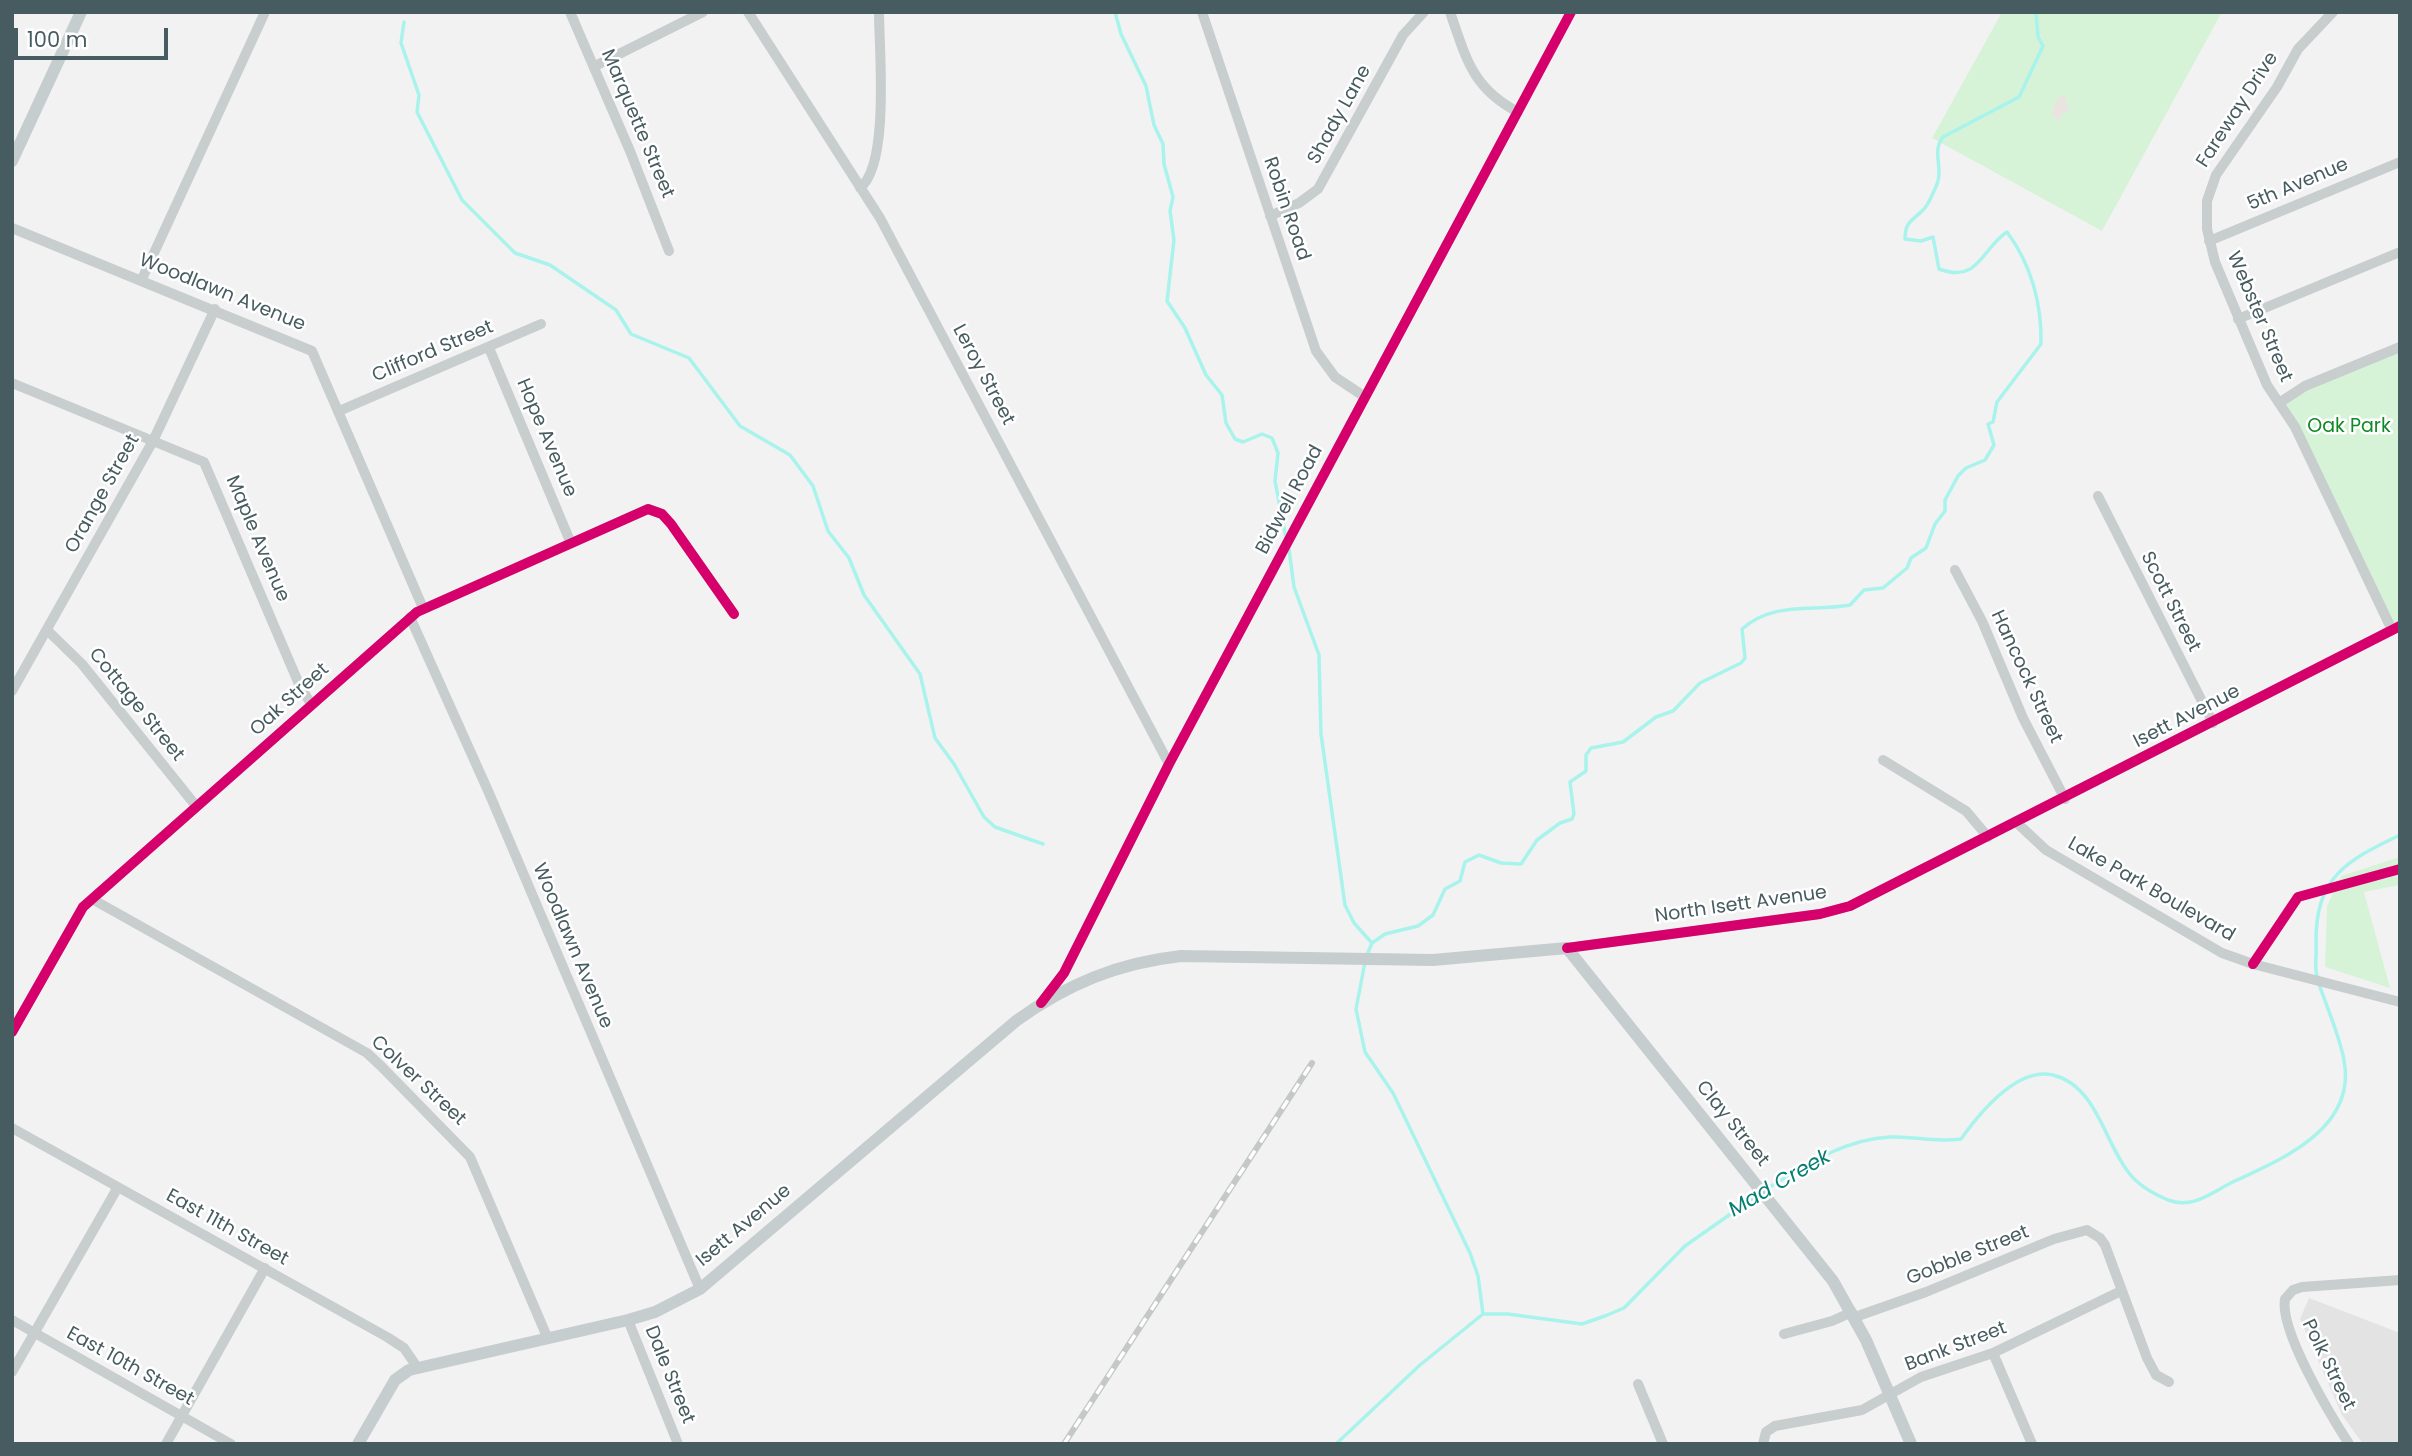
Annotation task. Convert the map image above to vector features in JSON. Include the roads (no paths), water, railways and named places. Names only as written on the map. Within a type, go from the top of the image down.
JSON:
[{"type":"main road","points":[[12,160],[81,12]]},
{"type":"main road","name":"North Isett Avenue","points":[[1041,1003],[1085,979],[1115,969],[1175,957],[1433,960],[1567,948]]},
{"type":"main road","name":"Clay Street","points":[[1567,948],[1833,1280],[1854,1315],[1911,1444]]},
{"type":"main road","name":"Isett Avenue","points":[[417,1367],[628,1320],[664,1308],[700,1289],[924,1097],[1041,1003]]},
{"type":"main road","points":[[358,1444],[395,1380],[417,1367]]},
{"type":"street","points":[[142,279],[265,12]]},
{"type":"street","name":"Marquette Street","points":[[570,12],[669,251]]},
{"type":"street","points":[[594,66],[703,12]]},
{"type":"street","name":"Leroy Street","points":[[748,12],[891,239],[1169,764]]},
{"type":"street","points":[[860,188],[871,174],[878,143],[879,12]]},
{"type":"street","name":"Robin Road","points":[[1202,12],[1316,351],[1335,377],[1365,397]]},
{"type":"street","name":"Shady Lane","points":[[1270,216],[1299,204],[1318,189],[1403,35],[1424,12]]},
{"type":"street","points":[[1450,12],[1472,73],[1494,99],[1518,112]]},
{"type":"street","name":"Bidwell Road","points":[[1041,1003],[1064,974],[1169,764],[1571,12]]},
{"type":"street","name":"Fareway Drive","points":[[2209,241],[2206,208],[2216,175],[2270,98],[2298,49],[2333,12]]},
{"type":"street","name":"5th Avenue","points":[[2209,241],[2400,162]]},
{"type":"street","name":"Woodlawn Avenue","points":[[12,228],[142,279],[312,351],[423,608]]},
{"type":"street","name":"Webster Street","points":[[2209,241],[2238,319],[2267,385],[2295,427],[2396,628]]},
{"type":"street","points":[[2238,319],[2400,252]]},
{"type":"street","name":"Orange Street","points":[[12,691],[153,441],[215,309]]},
{"type":"street","name":"Clifford Street","points":[[339,411],[541,324]]},
{"type":"street","points":[[2279,403],[2305,386],[2400,347]]},
{"type":"street","name":"Hope Avenue","points":[[489,348],[570,541]]},
{"type":"street","name":"Maple Avenue","points":[[12,383],[199,458],[208,468],[299,684],[311,704]]},
{"type":"street","name":"Scott Street","points":[[2098,496],[2213,723]]},
{"type":"street","name":"Oak Street","points":[[12,1032],[83,907],[423,608],[570,541],[648,509],[662,513],[734,614]]},
{"type":"street","name":"Hancock Street","points":[[1955,570],[1982,621],[2023,718],[2065,799]]},
{"type":"street","name":"Woodlawn Avenue","points":[[410,617],[484,781],[700,1289]]},
{"type":"street","name":"Isett Avenue","points":[[1988,837],[2396,628]]},
{"type":"street","name":"Cottage Street","points":[[47,630],[82,664],[196,806]]},
{"type":"street","points":[[1883,760],[1966,811],[1988,837]]},
{"type":"street","name":"Lake Park Boulevard","points":[[2016,822],[2046,850],[2222,953],[2400,1002]]},
{"type":"street","name":"North Isett Avenue","points":[[1567,948],[1838,910],[1867,899],[1988,837]]},
{"type":"street","name":"Colver Street","points":[[92,899],[368,1053],[470,1157],[548,1339]]},
{"type":"street","name":"East 11th Street","points":[[12,1128],[387,1337],[404,1348],[417,1367]]},
{"type":"street","points":[[12,1372],[118,1187]]},
{"type":"street","name":"Gobble Street","points":[[1784,1334],[1854,1315],[2080,1230],[2093,1233],[2105,1245],[2121,1291]]},
{"type":"street","points":[[166,1444],[265,1268]]},
{"type":"street","name":"Polk Street","points":[[2349,1444],[2305,1364],[2286,1318],[2285,1299],[2293,1290],[2302,1287],[2400,1280]]},
{"type":"street","points":[[2121,1291],[2152,1369],[2169,1382]]},
{"type":"street","name":"Bank Street","points":[[1764,1440],[1774,1426],[1862,1410],[1921,1377],[1993,1353],[2121,1291]]},
{"type":"street","name":"East 10th Street","points":[[12,1320],[231,1444]]},
{"type":"street","name":"Dale Street","points":[[628,1320],[678,1444]]},
{"type":"street","points":[[1993,1353],[2032,1444]]},
{"type":"street","points":[[1637,1384],[1663,1444]]},
{"type":"waterway","points":[[1115,12],[1121,34],[1146,86],[1154,125],[1163,144],[1164,164],[1173,197],[1170,211],[1174,240],[1167,301],[1185,328],[1206,375],[1222,395],[1226,423],[1235,439],[1243,442],[1262,434],[1272,438],[1278,453],[1275,481],[1286,538]]},
{"type":"waterway","points":[[1367,955],[1372,943],[1385,934],[1418,926],[1433,915],[1445,889],[1460,881],[1465,862],[1479,855],[1501,863],[1521,864],[1537,840],[1560,823],[1572,819],[1574,814],[1570,782],[1586,771],[1586,755],[1591,748],[1623,742],[1656,717],[1673,711],[1700,683],[1741,663],[1745,658],[1742,629],[1754,620],[1780,611],[1850,605],[1864,590],[1883,588],[1907,568],[1911,558],[1926,548],[1935,524],[1945,511],[1945,500],[1958,476],[1966,468],[1985,460],[1994,445],[1988,424],[1993,422],[1997,402],[2041,344],[2041,329],[2037,299],[2029,271],[2007,232],[1971,268],[1963,272],[1952,272],[1939,269],[1933,237],[1921,241],[1905,239],[1906,228],[1928,204],[1937,184],[1938,149],[1943,137],[2019,97],[2043,46],[2038,37],[2036,12]]},
{"type":"waterway","points":[[404,22],[401,43],[419,95],[417,112],[462,200],[515,253],[550,265],[616,310],[631,334],[689,358],[740,426],[790,455],[813,486],[828,531],[849,558],[864,595],[920,674],[935,738],[954,764],[984,817],[995,827],[1043,844]]},
{"type":"waterway","points":[[1289,549],[1294,587],[1319,655],[1321,734],[1345,905],[1354,923],[1371,942]]},
{"type":"waterway","name":"Mad Creek","points":[[2317,976],[2317,921],[2328,887],[2349,863],[2400,835]]},
{"type":"waterway","points":[[1365,962],[1356,1009],[1365,1052],[1393,1093],[1470,1253],[1478,1276],[1483,1314]]},
{"type":"waterway","name":"Mad Creek","points":[[1765,1190],[1825,1155],[1857,1143],[1890,1137],[1961,1139],[2000,1095],[2012,1085],[2039,1074],[2053,1075],[2068,1081],[2080,1091],[2090,1103],[2120,1160],[2142,1185],[2168,1200],[2187,1203],[2196,1201],[2295,1150],[2329,1122],[2340,1104],[2345,1083],[2344,1060],[2319,984]]},
{"type":"waterway","name":"Mad Creek","points":[[1483,1314],[1508,1314],[1582,1324],[1624,1308],[1685,1246],[1759,1194]]},
{"type":"waterway","name":"Mad Creek","points":[[1336,1444],[1420,1365],[1483,1314]]},
{"type":"railway","points":[[1064,1444],[1312,1063]]},
{"type":"park label","name":"Oak Park","points":[[2349,427]]}]
